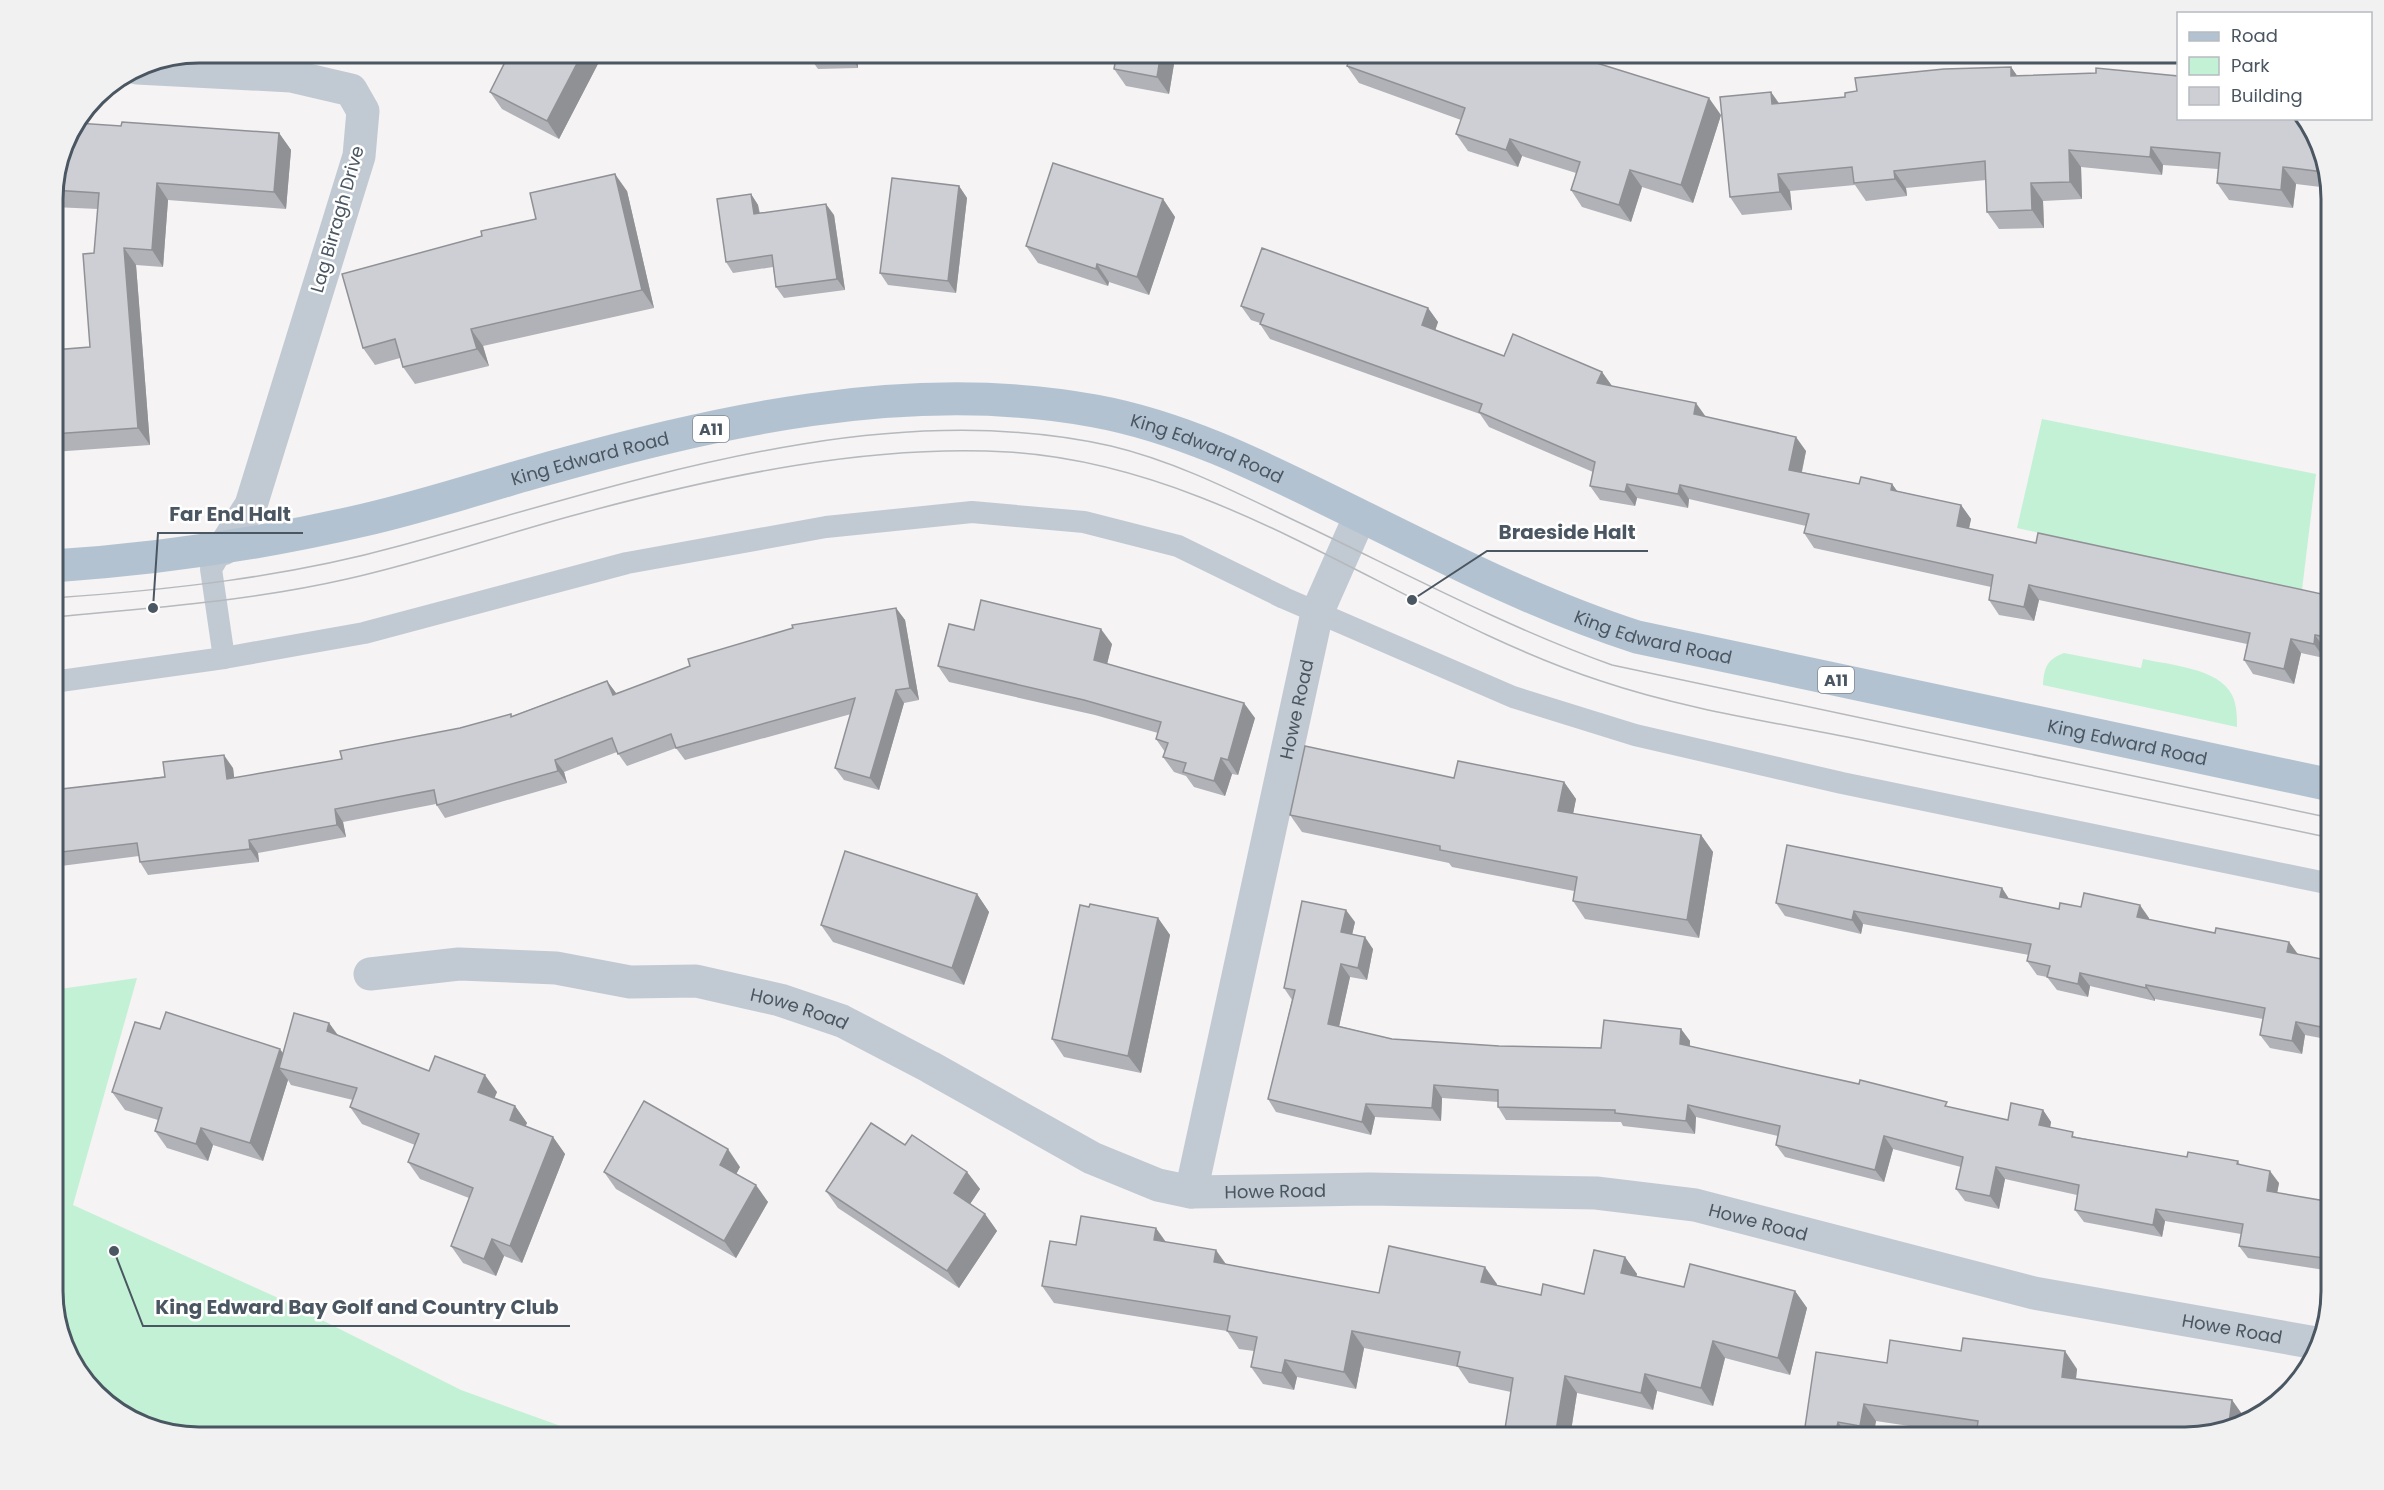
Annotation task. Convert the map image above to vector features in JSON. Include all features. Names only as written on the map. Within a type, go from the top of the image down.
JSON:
[{"type":"main road","name":"King Edward Road","points":[[63,565],[223,549],[366,520],[606,453],[700,431],[830,407],[942,399],[1050,404],[1142,422],[1184,435],[1291,481],[1546,604],[1637,637],[2321,783]]},
{"type":"street","name":"Lag Birragh Drive","points":[[159,69],[291,76],[351,90],[363,111],[359,156],[251,505],[223,549]]},
{"type":"street","name":"Howe Road","points":[[1191,1192],[1317,613],[1360,516]]},
{"type":"street","name":"Howe Road","points":[[370,974],[459,964],[556,968],[630,982],[696,981],[780,1000],[842,1021],[940,1072],[1092,1158],[1158,1185],[1191,1192],[1369,1189],[1596,1192],[1684,1204],[1848,1243],[2034,1293],[2311,1342]]},
{"type":"lane","points":[[63,681],[224,658],[364,633],[627,563],[826,527],[972,512],[1084,522],[1178,546],[1317,613],[1513,697],[1635,735],[1842,783],[2321,882]]},
{"type":"lane","points":[[223,549],[212,569],[224,658]]},
{"type":"green space","points":[[2042,419],[2316,474],[2302,590],[2017,528]]},
{"type":"green space","points":[[2064,653],[2141,668],[2143,659],[2205,673],[2226,686],[2232,695],[2236,707],[2237,727],[2043,685],[2044,674],[2050,661]]},
{"type":"green space","points":[[137,978],[73,1205],[276,1297],[461,1390],[563,1427],[182,1426],[147,1417],[116,1399],[91,1374],[81,1359],[73,1343],[64,1308],[63,989]]},
{"type":"building","points":[[504,63],[577,63],[547,121],[490,92]]},
{"type":"building","points":[[1115,63],[1159,63],[1157,77],[1114,69]]},
{"type":"building","points":[[1348,63],[1597,63],[1709,98],[1681,185],[1630,170],[1619,205],[1571,190],[1580,162],[1510,139],[1506,150],[1456,134],[1465,108],[1347,66]]},
{"type":"building","points":[[2011,67],[2011,76],[2096,73],[2096,68],[2177,76],[2177,120],[2296,120],[2311,147],[2318,171],[2283,167],[2281,190],[2217,183],[2220,153],[2151,147],[2150,157],[2069,150],[2070,182],[2031,183],[2032,210],[1987,212],[1985,161],[1894,171],[1895,179],[1854,183],[1852,167],[1778,174],[1780,192],[1730,197],[1720,97],[1771,92],[1772,104],[1845,97],[1845,93],[1857,91],[1855,78],[1944,69]]},
{"type":"building","points":[[122,122],[279,133],[274,192],[157,183],[152,250],[124,248],[138,428],[63,433],[63,349],[90,347],[83,254],[94,253],[99,193],[63,191],[66,173],[73,147],[86,124],[121,126]]},
{"type":"building","points":[[1053,163],[1163,199],[1137,277],[1097,264],[1096,269],[1026,246]]},
{"type":"building","points":[[615,174],[642,290],[471,329],[477,349],[403,367],[395,339],[363,348],[342,274],[482,236],[481,231],[536,219],[530,193]]},
{"type":"building","points":[[892,178],[959,186],[948,281],[880,273]]},
{"type":"building","points":[[751,194],[754,214],[826,204],[837,279],[776,287],[772,255],[726,262],[717,199]]},
{"type":"building","points":[[1262,248],[1428,308],[1422,325],[1504,356],[1513,334],[1602,372],[1597,383],[1696,403],[1694,414],[1796,437],[1789,470],[1859,484],[1861,477],[1892,484],[1891,490],[1961,505],[1957,526],[2036,543],[2038,533],[2321,594],[2321,636],[2315,635],[2314,644],[2291,639],[2284,669],[2244,660],[2250,633],[2029,585],[2024,607],[1989,600],[1993,575],[1804,533],[1809,514],[1680,485],[1678,494],[1627,484],[1625,492],[1590,486],[1595,462],[1479,412],[1482,404],[1260,324],[1264,314],[1241,306]]},
{"type":"building","points":[[981,600],[1101,629],[1094,660],[1244,703],[1228,760],[1221,758],[1214,781],[1183,772],[1186,763],[1163,757],[1168,743],[1156,739],[1161,722],[1084,700],[938,666],[949,624],[974,630]]},
{"type":"building","points":[[896,608],[910,688],[896,690],[870,778],[835,768],[855,698],[676,748],[671,734],[618,754],[612,738],[555,760],[558,771],[437,805],[434,790],[335,809],[337,825],[249,840],[250,849],[140,862],[137,843],[63,852],[63,789],[165,777],[163,762],[224,755],[227,779],[342,759],[340,751],[460,728],[511,714],[511,717],[607,681],[613,695],[690,666],[688,659],[793,628],[792,625]]},
{"type":"building","points":[[1305,746],[1454,778],[1458,761],[1564,782],[1558,811],[1701,835],[1687,920],[1573,901],[1577,877],[1440,850],[1440,846],[1290,815]]},
{"type":"building","points":[[1787,845],[2002,888],[2000,897],[2059,909],[2060,903],[2081,907],[2084,893],[2140,905],[2137,917],[2215,933],[2216,928],[2289,942],[2287,952],[2321,959],[2321,1027],[2296,1022],[2292,1041],[2260,1035],[2265,1008],[2146,985],[2146,988],[2080,973],[2078,984],[2047,977],[2050,966],[2027,961],[2031,944],[1854,911],[1852,920],[1776,903]]},
{"type":"building","points":[[845,851],[977,894],[952,968],[821,925]]},
{"type":"building","points":[[1302,901],[1346,910],[1341,932],[1365,937],[1358,968],[1341,964],[1328,1024],[1392,1039],[1499,1046],[1601,1048],[1604,1020],[1681,1029],[1680,1044],[1859,1084],[1860,1080],[1947,1102],[1945,1106],[2008,1120],[2011,1103],[2043,1110],[2039,1125],[2073,1132],[2072,1137],[2187,1157],[2188,1152],[2238,1161],[2237,1164],[2270,1171],[2267,1191],[2321,1200],[2321,1258],[2239,1246],[2243,1224],[2156,1209],[2153,1225],[2075,1210],[2079,1185],[1996,1167],[1990,1196],[1956,1189],[1963,1157],[1884,1136],[1875,1170],[1776,1145],[1780,1126],[1688,1105],[1686,1121],[1615,1113],[1615,1110],[1498,1107],[1498,1090],[1434,1085],[1432,1108],[1366,1104],[1362,1122],[1268,1099],[1295,990],[1284,988]]},
{"type":"building","points":[[1090,904],[1158,918],[1128,1056],[1052,1039],[1080,905],[1089,907]]},
{"type":"building","points":[[166,1012],[280,1049],[250,1143],[201,1128],[196,1144],[155,1131],[162,1108],[112,1092],[135,1022],[160,1029]]},
{"type":"building","points":[[294,1013],[329,1023],[327,1031],[429,1071],[435,1056],[485,1075],[478,1092],[515,1106],[510,1120],[553,1137],[510,1246],[492,1239],[484,1259],[451,1246],[473,1188],[408,1162],[419,1134],[350,1107],[357,1088],[279,1068]]},
{"type":"building","points":[[644,1101],[728,1149],[720,1165],[756,1185],[724,1241],[604,1172]]},
{"type":"building","points":[[871,1123],[905,1145],[912,1135],[967,1172],[954,1193],[985,1214],[947,1271],[826,1191]]},
{"type":"building","points":[[1081,1216],[1156,1228],[1154,1240],[1216,1250],[1214,1262],[1379,1293],[1389,1246],[1485,1267],[1481,1282],[1541,1295],[1543,1284],[1584,1294],[1594,1250],[1625,1257],[1621,1273],[1684,1287],[1690,1264],[1795,1291],[1778,1358],[1713,1341],[1701,1388],[1645,1374],[1641,1393],[1565,1376],[1557,1427],[1505,1427],[1513,1378],[1457,1366],[1460,1352],[1352,1331],[1344,1372],[1285,1360],[1282,1373],[1251,1367],[1257,1337],[1227,1331],[1230,1316],[1042,1286],[1050,1241],[1076,1245]]},
{"type":"building","points":[[1963,1338],[2065,1351],[2062,1377],[2232,1400],[2229,1419],[2202,1426],[2185,1427],[1977,1427],[1978,1421],[1864,1404],[1860,1426],[1838,1422],[1837,1427],[1805,1427],[1816,1352],[1887,1363],[1890,1340],[1961,1351]]},
{"type":"tram line","points":[[63,597],[228,581],[314,566],[399,546],[661,474],[752,453],[842,438],[933,431],[1022,433],[1111,446],[1184,470],[1254,501],[1493,616],[1612,665],[2321,816]]},
{"type":"tram line","points":[[63,616],[201,603],[311,587],[407,564],[556,520],[742,475],[849,458],[902,453],[1008,452],[1088,463],[1164,484],[1238,513],[1527,653],[1634,691],[1733,715],[2321,836]]},
{"type":"place","name":"Braeside Halt","points":[[1412,600]]},
{"type":"place","name":"Far End Halt","points":[[153,608]]},
{"type":"place","name":"King Edward Bay Golf and Country Club","points":[[114,1251]]}]
